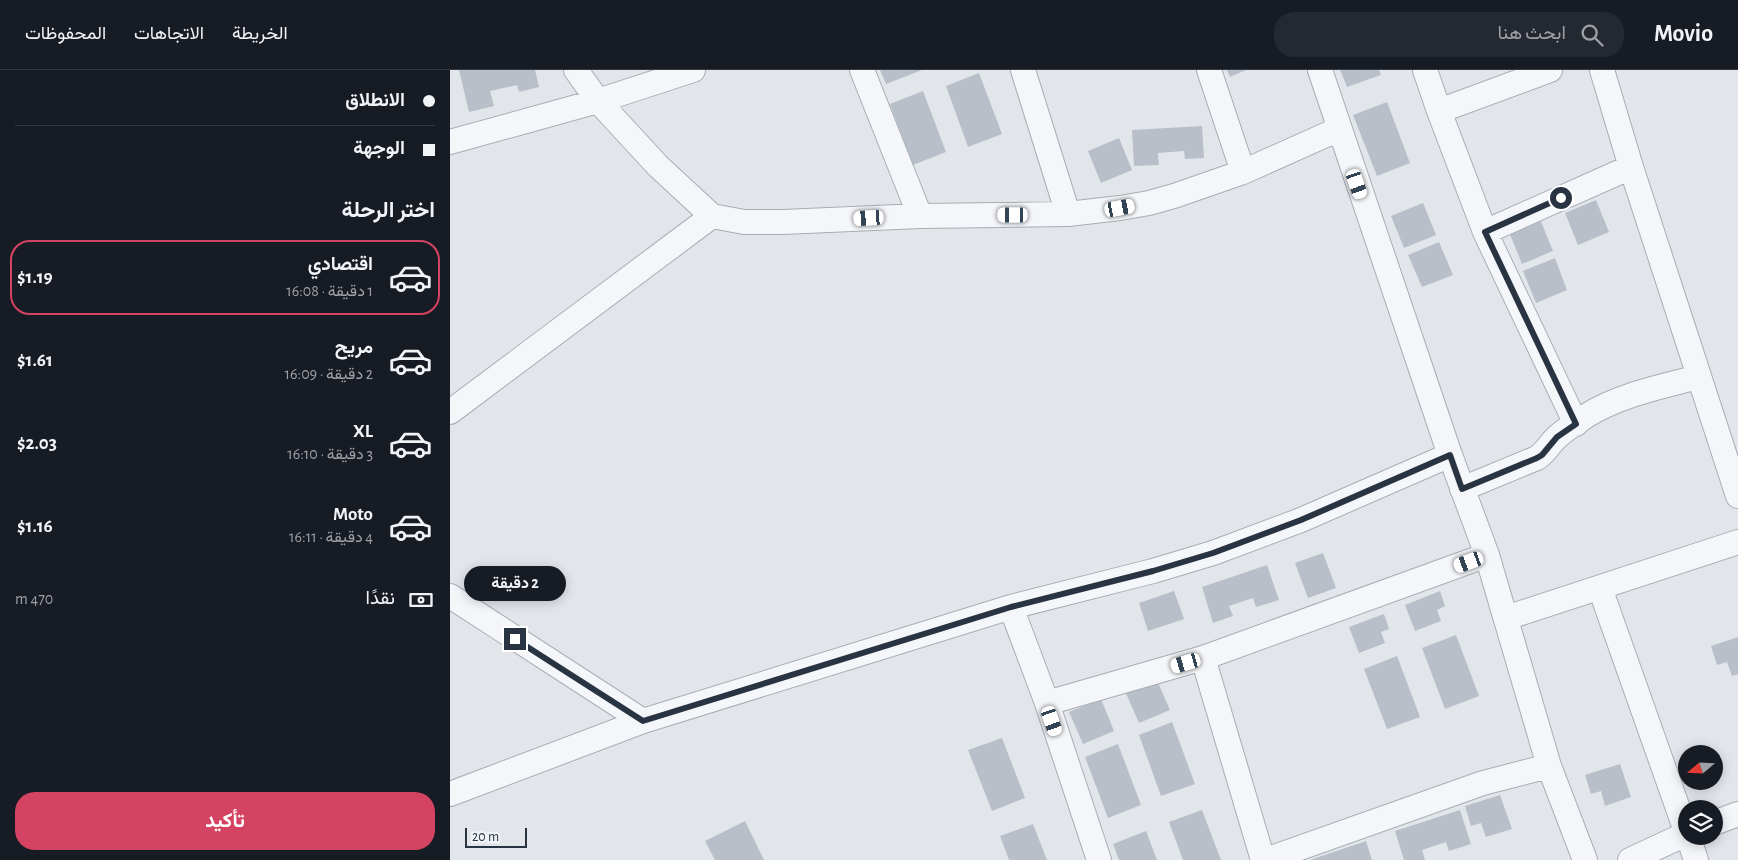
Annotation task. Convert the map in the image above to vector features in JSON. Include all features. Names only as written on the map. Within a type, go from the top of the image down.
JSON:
[{"type":"street","points":[[576,70],[598,100],[658,166],[712,216],[744,222],[920,216],[1068,214],[1120,208],[1149,203],[1243,172],[1339,129]]},
{"type":"street","points":[[450,142],[598,100],[693,70]]},
{"type":"street","points":[[862,70],[920,216]]},
{"type":"street","points":[[1023,70],[1068,214]]},
{"type":"street","points":[[1209,70],[1243,172]]},
{"type":"street","points":[[1320,70],[1450,455],[1487,555],[1549,766],[1585,860]]},
{"type":"street","points":[[1425,70],[1485,232],[1576,424]]},
{"type":"street","points":[[1439,111],[1550,70]]},
{"type":"street","points":[[1602,70],[1698,377],[1738,496]]},
{"type":"street","points":[[1485,232],[1631,167]]},
{"type":"street","points":[[450,412],[712,216]]},
{"type":"street","points":[[1462,489],[1537,458],[1542,455],[1557,437],[1591,413],[1618,400],[1698,377]]},
{"type":"street","points":[[450,794],[643,721],[1011,607],[1153,571],[1213,553],[1301,520],[1450,455]]},
{"type":"street","points":[[1506,618],[1738,542]]},
{"type":"street","points":[[1046,703],[1203,658],[1487,555]]},
{"type":"street","points":[[1600,588],[1678,809]]},
{"type":"street","points":[[450,596],[643,721]]},
{"type":"street","points":[[1011,607],[1100,860]]},
{"type":"street","points":[[1203,658],[1264,860],[1483,783],[1549,766]]},
{"type":"street","points":[[1723,820],[1738,814]]},
{"type":"street","points":[[1630,860],[1678,838]]},
{"type":"street","points":[[1691,845],[1696,860]]},
{"type":"building","points":[[459,70],[535,70],[539,87],[519,92],[517,85],[490,91],[494,106],[469,112]]},
{"type":"building","points":[[880,70],[922,70],[886,84]]},
{"type":"building","points":[[1227,70],[1246,70],[1230,77]]},
{"type":"building","points":[[1340,70],[1379,70],[1381,75],[1347,87]]},
{"type":"building","points":[[979,73],[1002,134],[968,147],[946,86]]},
{"type":"building","points":[[923,91],[946,152],[913,165],[890,104]]},
{"type":"building","points":[[1387,102],[1410,163],[1377,176],[1353,115]]},
{"type":"building","points":[[1202,126],[1204,158],[1185,159],[1184,151],[1158,153],[1159,165],[1134,166],[1132,130]]},
{"type":"building","points":[[1119,138],[1132,170],[1101,183],[1088,151]]},
{"type":"building","points":[[1596,200],[1609,232],[1578,245],[1565,213]]},
{"type":"building","points":[[1423,203],[1436,235],[1404,248],[1391,216]]},
{"type":"building","points":[[1540,219],[1553,251],[1522,264],[1509,232]]},
{"type":"building","points":[[1439,242],[1453,275],[1422,287],[1408,255]]},
{"type":"building","points":[[1555,258],[1567,290],[1536,303],[1523,271]]},
{"type":"building","points":[[1323,553],[1336,588],[1308,598],[1295,563]]},
{"type":"building","points":[[1267,565],[1279,600],[1256,607],[1253,598],[1229,606],[1233,616],[1213,623],[1202,587]]},
{"type":"building","points":[[1174,591],[1184,619],[1148,631],[1139,603]]},
{"type":"building","points":[[1440,591],[1445,606],[1437,610],[1441,621],[1415,631],[1405,605]]},
{"type":"building","points":[[1384,614],[1389,629],[1381,632],[1385,643],[1359,653],[1349,627]]},
{"type":"building","points":[[1456,635],[1479,696],[1445,709],[1422,648]]},
{"type":"building","points":[[1738,637],[1738,674],[1732,676],[1727,662],[1717,665],[1711,646]]},
{"type":"building","points":[[1397,656],[1420,717],[1387,729],[1364,669]]},
{"type":"building","points":[[1156,678],[1170,710],[1139,723],[1125,691]]},
{"type":"building","points":[[1101,699],[1114,731],[1083,744],[1069,712]]},
{"type":"building","points":[[1172,722],[1195,784],[1161,796],[1139,735]]},
{"type":"building","points":[[1002,738],[1025,798],[992,811],[968,750]]},
{"type":"building","points":[[1118,744],[1141,805],[1108,818],[1085,757]]},
{"type":"building","points":[[1620,764],[1631,797],[1605,806],[1601,791],[1591,794],[1585,775]]},
{"type":"building","points":[[1500,795],[1512,829],[1486,837],[1481,823],[1471,826],[1465,806]]},
{"type":"building","points":[[1202,810],[1221,860],[1183,860],[1169,822]]},
{"type":"building","points":[[1460,810],[1471,844],[1449,851],[1446,842],[1422,850],[1425,860],[1404,860],[1395,831]]},
{"type":"building","points":[[745,821],[764,860],[715,860],[705,841]]},
{"type":"building","points":[[1033,824],[1047,860],[1009,860],[1000,836]]},
{"type":"building","points":[[1146,831],[1157,860],[1119,860],[1113,844]]},
{"type":"building","points":[[1366,841],[1372,860],[1310,860]]},
{"type":"route","points":[[515,639],[643,721],[1011,607],[1153,571],[1213,553],[1301,520],[1450,455],[1462,489],[1537,458],[1542,455],[1557,437],[1576,424],[1485,232],[1561,198]]}]
